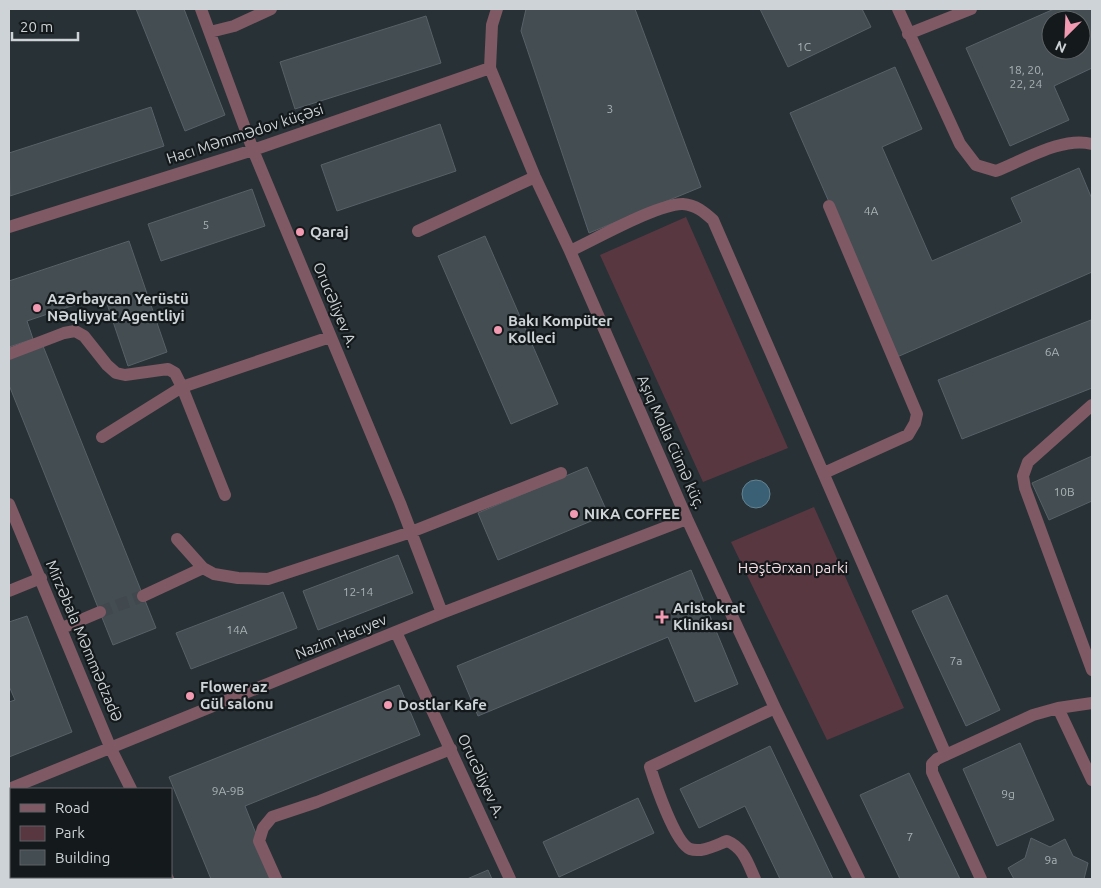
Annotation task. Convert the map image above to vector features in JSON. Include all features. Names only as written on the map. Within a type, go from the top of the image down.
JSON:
[{"type":"street","name":"Orucəliyev A.","points":[[202,9],[253,150],[411,532],[442,613]]},
{"type":"street","points":[[210,32],[234,26],[271,9]]},
{"type":"street","name":"Aşıq Molla Cümə küç.","points":[[497,9],[492,25],[490,68],[535,178],[570,252],[687,519],[775,708],[859,879]]},
{"type":"street","points":[[898,9],[960,144],[976,164],[996,171],[1068,142],[1092,144]]},
{"type":"street","points":[[908,34],[971,9]]},
{"type":"street","name":"Hacı Məmmədov küçəsi","points":[[9,227],[253,150],[490,68]]},
{"type":"street","points":[[418,231],[535,178]]},
{"type":"street","points":[[570,252],[659,210],[682,204],[699,208],[713,220],[946,755]]},
{"type":"street","points":[[824,473],[908,435],[915,423],[917,414],[829,206]]},
{"type":"street","points":[[9,354],[74,331],[84,336],[107,365],[116,372],[125,375],[168,369],[175,373],[225,495]]},
{"type":"street","points":[[102,437],[182,387],[330,337]]},
{"type":"street","points":[[1092,405],[1028,462],[1023,476],[1025,488],[1092,670]]},
{"type":"street","points":[[177,539],[203,568],[214,574],[268,579],[411,532],[561,473]]},
{"type":"street","name":"Mirzəbala Məmmədzadə","points":[[9,504],[111,749],[130,788]]},
{"type":"street","name":"Nazim Hacıyev","points":[[12,788],[442,613],[687,519]]},
{"type":"street","points":[[143,596],[203,568]]},
{"type":"street","points":[[9,591],[41,578]]},
{"type":"street","points":[[62,628],[100,612]]},
{"type":"street","name":"Orucəliyev A.","points":[[396,632],[510,879]]},
{"type":"street","points":[[982,879],[932,772],[932,764],[936,758],[1033,715],[1058,708],[1092,703]]},
{"type":"street","points":[[755,879],[743,853],[736,845],[727,841],[699,851],[688,849],[681,840],[650,767],[775,708]]},
{"type":"street","points":[[1058,708],[1092,780]]},
{"type":"street","points":[[276,879],[259,841],[263,828],[272,816],[317,802],[451,749]]},
{"type":"green space","points":[[686,217],[788,448],[703,482],[600,255]]},
{"type":"green space","name":"Həştərxan parki","points":[[814,507],[904,708],[827,740],[731,542]]},
{"type":"green space","points":[[9,823],[10,878],[132,879],[9,879]]},
{"type":"water","points":[[756,480],[766,484],[770,494],[766,504],[756,508],[746,504],[742,494],[746,484]]},
{"type":"building","points":[[136,9],[184,9],[225,115],[185,131]]},
{"type":"building","points":[[526,9],[635,9],[701,187],[589,233],[521,31]]},
{"type":"building","points":[[760,9],[862,9],[871,27],[788,67]]},
{"type":"building","points":[[1092,9],[1092,68],[1054,86],[1069,120],[1010,146],[966,48],[1041,15],[1041,60],[1091,60],[1091,10],[1052,10]]},
{"type":"building","points":[[426,16],[441,63],[295,109],[280,62]]},
{"type":"building","points":[[895,67],[922,129],[882,147],[932,261],[1022,222],[1011,198],[1079,168],[1092,199],[1092,272],[897,357],[790,113]]},
{"type":"building","points":[[151,107],[164,146],[10,196],[9,153]]},
{"type":"building","points":[[440,124],[456,171],[337,211],[321,165]]},
{"type":"building","points":[[252,189],[265,226],[161,261],[148,224]]},
{"type":"building","name":"Bakı Kompüter Kolleci","points":[[485,236],[558,404],[511,424],[438,256]]},
{"type":"building","name":"Azərbaycan Yerüstü Nəqliyyat Agentliyi","points":[[129,241],[167,352],[128,366],[104,295],[27,321],[33,339],[9,347],[9,281]]},
{"type":"building","points":[[1091,320],[1092,388],[962,439],[938,380]]},
{"type":"building","points":[[43,346],[156,628],[113,645],[9,385],[9,359]]},
{"type":"building","points":[[1092,456],[1092,501],[1049,520],[1032,483]]},
{"type":"building","points":[[587,467],[608,514],[498,560],[478,513]]},
{"type":"building","points":[[398,555],[413,593],[318,630],[303,591]]},
{"type":"building","points":[[691,570],[738,684],[695,702],[668,637],[478,716],[457,666]]},
{"type":"building","points":[[283,592],[297,628],[191,669],[176,633]]},
{"type":"building","points":[[947,595],[1000,710],[966,726],[912,611]]},
{"type":"building","points":[[27,616],[72,732],[9,757],[9,702],[15,700],[9,686],[9,622]]},
{"type":"building","points":[[399,685],[420,735],[245,806],[274,879],[211,879],[169,777]]},
{"type":"building","points":[[1020,743],[1054,820],[997,846],[963,769]]},
{"type":"building","points":[[770,746],[833,879],[780,879],[745,806],[699,828],[680,789]]},
{"type":"building","points":[[909,773],[960,879],[900,879],[860,795]]},
{"type":"building","points":[[638,798],[654,833],[559,877],[543,842]]},
{"type":"building","points":[[1031,838],[1050,847],[1065,839],[1073,856],[1088,863],[1084,879],[1014,879],[1008,868],[1025,858]]},
{"type":"building","points":[[488,870],[492,879],[467,879]]},
{"type":"tunnel","points":[[100,612],[143,596]]},
{"type":"place","name":"Qaraj","points":[[300,232]]},
{"type":"place","name":"Azərbaycan Yerüstü Nəqliyyat Agentliyi","points":[[37,308]]},
{"type":"place","name":"Bakı Kompüter Kolleci","points":[[498,330]]},
{"type":"place","name":"NIKA COFFEE","points":[[574,514]]},
{"type":"place","name":"Aristokrat Klinikası","points":[[662,617]]},
{"type":"place","name":"Flower az Gül salonu","points":[[190,696]]},
{"type":"place","name":"Dostlar Kafe","points":[[388,705]]}]
